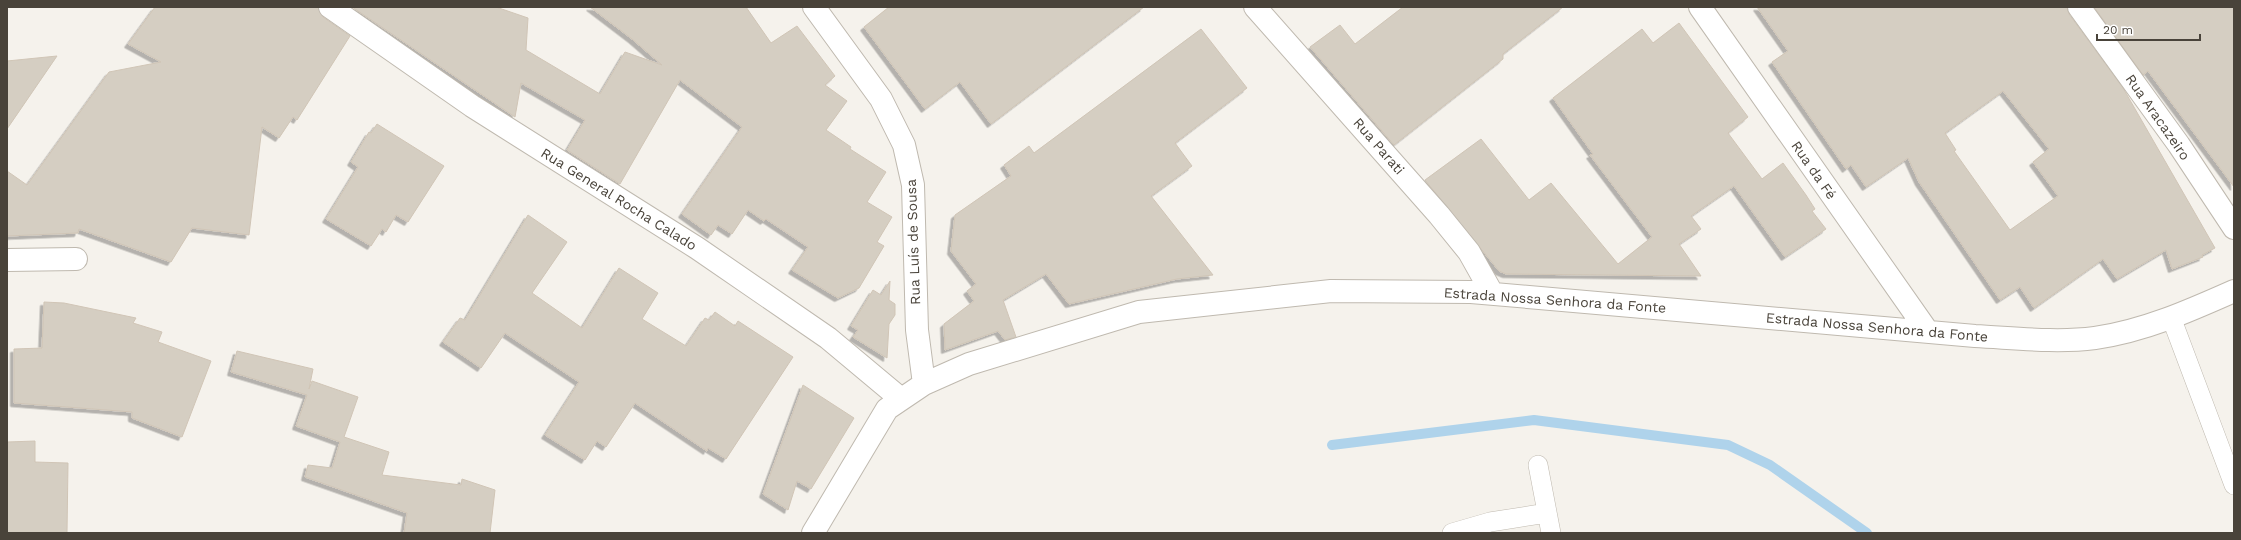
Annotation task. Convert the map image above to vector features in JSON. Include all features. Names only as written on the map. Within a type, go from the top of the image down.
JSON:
[{"type":"street","name":"Rua General Rocha Calado","points":[[330,7],[472,106],[697,248],[815,329],[901,399]]},
{"type":"street","name":"Rua Luís de Sousa","points":[[814,7],[881,99],[904,145],[913,184],[917,330],[924,384]]},
{"type":"street","name":"Rua Parati","points":[[1255,7],[1469,252],[1492,293]]},
{"type":"street","name":"Rua da Fé","points":[[1700,7],[1928,332]]},
{"type":"street","name":"Rua Aracazeiro","points":[[2079,7],[2179,145],[2234,228]]},
{"type":"street","points":[[7,260],[76,259]]},
{"type":"street","name":"Estrada Nossa Senhora da Fonte","points":[[813,533],[886,409],[924,384],[969,364],[1139,312],[1331,291],[1492,293],[1928,332],[2045,340],[2094,338],[2150,326],[2234,291]]},
{"type":"lane","points":[[2171,317],[2234,485]]},
{"type":"lane","points":[[1538,465],[1550,533]]},
{"type":"lane","points":[[1452,533],[1490,522],[1547,513]]},
{"type":"building","points":[[155,7],[318,7],[323,17],[350,36],[297,120],[293,117],[279,138],[262,127],[249,235],[192,228],[171,262],[79,229],[78,233],[7,236],[7,171],[27,185],[109,72],[161,62],[128,44]]},
{"type":"building","points":[[352,7],[496,7],[528,18],[526,50],[600,94],[625,52],[662,65],[632,39],[590,7],[746,7],[771,43],[797,26],[835,76],[825,85],[847,101],[826,130],[851,147],[850,149],[886,172],[867,202],[892,217],[877,242],[884,246],[859,288],[838,298],[792,270],[808,247],[766,219],[764,221],[748,210],[732,234],[718,225],[711,235],[682,214],[742,127],[680,80],[620,184],[567,150],[585,120],[521,83],[515,117]]},
{"type":"building","points":[[889,7],[1144,7],[991,124],[960,82],[925,109],[864,27]]},
{"type":"building","points":[[1403,7],[1563,7],[1503,54],[1503,59],[1394,145],[1310,47],[1340,25],[1355,44]]},
{"type":"building","points":[[1757,7],[2067,7],[2069,14],[2123,88],[2215,248],[2202,255],[2203,257],[2172,269],[2166,250],[2117,279],[2103,259],[2034,308],[2020,287],[2000,300],[1919,182],[1908,158],[1866,187],[1851,165],[1846,169],[1772,62],[1788,51]],"holes":[[[2003,91],[2049,149],[2033,162],[2058,196],[2010,230],[1954,151],[1956,150],[1945,133]]]},
{"type":"building","points":[[2094,7],[2234,7],[2234,187],[2148,71],[2143,75]]},
{"type":"building","points":[[1679,23],[1748,117],[1728,133],[1762,179],[1783,163],[1815,209],[1812,211],[1826,229],[1785,257],[1734,186],[1691,216],[1701,229],[1679,244],[1701,276],[1506,274],[1499,271],[1425,180],[1481,139],[1529,200],[1551,183],[1618,264],[1652,237],[1590,155],[1593,154],[1553,98],[1642,29],[1653,43]]},
{"type":"building","points":[[1201,29],[1247,88],[1175,143],[1192,166],[1151,196],[1213,275],[1177,279],[1069,304],[1046,274],[1003,300],[1016,337],[1005,340],[998,331],[945,350],[944,324],[974,301],[967,291],[976,284],[951,251],[955,215],[1011,176],[1004,165],[1029,146],[1034,153]]},
{"type":"building","points":[[57,56],[7,129],[7,61]]},
{"type":"building","points":[[377,124],[444,166],[408,222],[396,215],[386,232],[382,229],[371,246],[326,219],[358,167],[351,162],[369,132],[371,133]]},
{"type":"building","points":[[528,215],[567,242],[532,293],[582,328],[619,268],[658,293],[642,319],[686,346],[705,318],[709,320],[715,312],[735,326],[738,321],[793,357],[726,459],[708,448],[707,451],[635,403],[606,447],[597,441],[585,460],[545,435],[579,382],[505,333],[481,368],[443,342],[460,318],[465,320]]},
{"type":"building","points":[[890,281],[889,300],[895,304],[895,315],[889,324],[887,358],[853,337],[858,330],[851,326],[873,290],[881,295]]},
{"type":"building","points":[[44,302],[64,303],[136,318],[133,323],[162,332],[158,342],[211,361],[182,437],[132,418],[132,412],[14,403],[14,349],[42,348]]},
{"type":"building","points":[[237,351],[313,369],[309,389],[312,381],[358,397],[344,437],[389,452],[382,475],[461,485],[462,479],[495,490],[490,533],[404,533],[407,513],[305,477],[308,465],[332,468],[340,442],[296,426],[307,395],[231,372]]},
{"type":"building","points":[[803,385],[854,418],[811,489],[797,481],[788,510],[763,494]]},
{"type":"building","points":[[35,441],[35,462],[68,463],[67,533],[7,533],[7,442]]},
{"type":"waterway","points":[[1332,445],[1534,420],[1728,445],[1770,465],[1867,533]]}]
